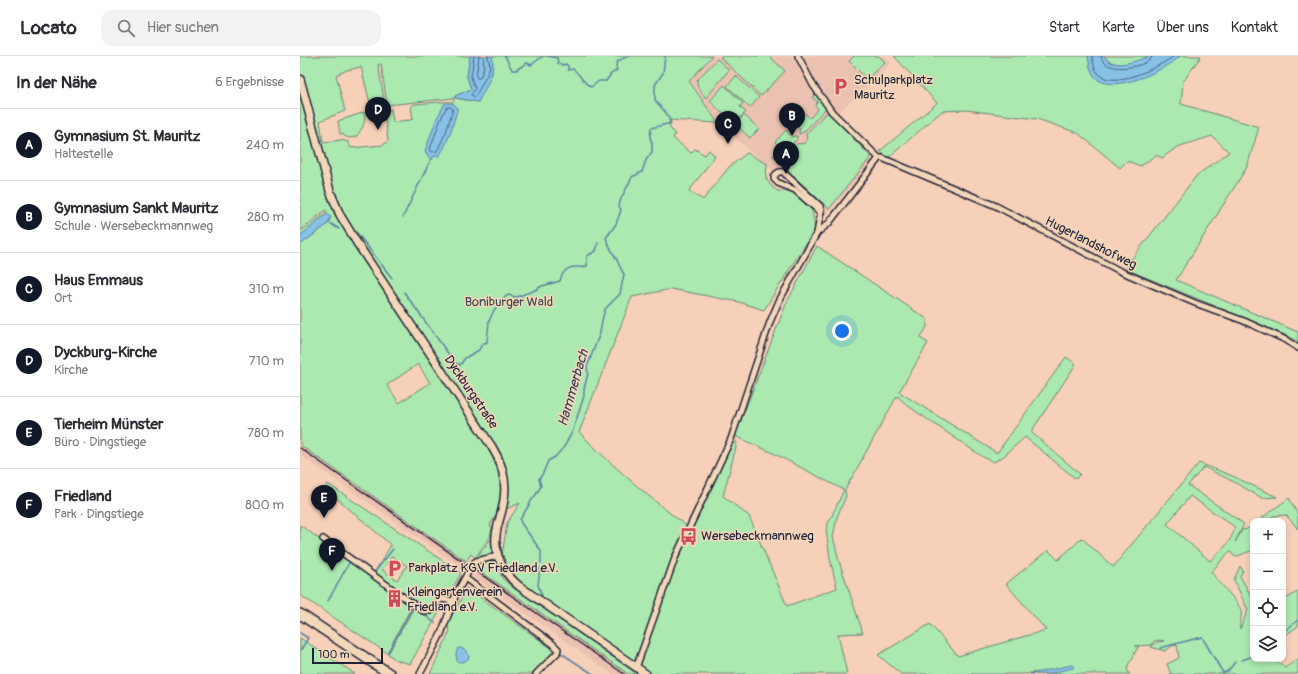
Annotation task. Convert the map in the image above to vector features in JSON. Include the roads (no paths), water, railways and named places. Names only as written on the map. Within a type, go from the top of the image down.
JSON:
[{"type":"highway","points":[[300,614],[390,674]]},
{"type":"street","points":[[798,56],[812,85],[829,109],[877,157],[828,223],[817,233]]},
{"type":"street","name":"Dyckburgstraße","points":[[300,79],[326,181],[340,215],[500,461],[505,491],[504,503],[496,537],[498,556],[503,569],[515,583],[646,674]]},
{"type":"street","name":"Hugerlandshofweg","points":[[877,157],[996,206],[1120,271],[1195,303],[1244,321],[1286,340],[1298,348]]},
{"type":"street","points":[[636,668],[675,558],[733,434],[774,313],[817,233],[822,209],[786,174],[782,172],[776,174],[774,179],[777,182],[795,190],[821,213]]},
{"type":"street","points":[[323,539],[423,611],[433,609],[441,599],[453,601]]},
{"type":"street","points":[[420,674],[441,634],[453,601],[472,565],[476,561],[498,556]]},
{"type":"street","points":[[465,578],[558,649],[557,653],[536,674]]},
{"type":"water","points":[[470,56],[492,56],[493,68],[487,85],[478,102],[455,98],[455,96],[471,89],[467,77]]},
{"type":"water","points":[[1088,56],[1104,56],[1108,61],[1120,64],[1133,62],[1151,56],[1180,56],[1173,62],[1151,74],[1138,79],[1113,84],[1103,82],[1093,75]]},
{"type":"water","points":[[445,103],[455,105],[457,107],[457,111],[444,148],[439,156],[434,156],[432,160],[425,151],[436,120]]},
{"type":"water","points":[[327,214],[331,217],[328,224],[300,245],[300,236]]},
{"type":"water","points":[[458,648],[466,651],[468,654],[469,658],[463,662],[457,661],[456,654]]},
{"type":"water","points":[[1072,665],[1074,666],[1073,668],[1048,674],[1030,674]]},
{"type":"waterway","points":[[505,56],[512,70],[516,70],[527,63],[531,65],[543,56]]},
{"type":"waterway","points":[[547,56],[557,58],[558,63],[563,65],[566,64],[568,66],[568,70],[573,69],[591,87],[599,81],[606,81],[611,74],[617,70],[617,62],[629,56]]},
{"type":"waterway","name":"Hammerbach","points":[[534,498],[541,486],[539,479],[548,461],[555,457],[564,447],[573,430],[584,396],[588,373],[587,367],[600,333],[605,309],[620,294],[624,274],[606,238],[616,224],[621,210],[619,206],[621,199],[632,177],[642,172],[646,160],[652,152],[650,137],[651,128],[671,123],[667,114],[655,100],[655,85],[663,73],[665,56]]},
{"type":"waterway","points":[[403,217],[431,159]]},
{"type":"waterway","points":[[328,222],[339,229]]},
{"type":"waterway","points":[[357,233],[392,278]]},
{"type":"waterway","points":[[404,292],[455,363],[460,365],[465,358],[479,350],[482,344],[487,342],[489,321],[494,310],[505,297],[508,295],[516,297],[542,286],[560,281],[562,275],[568,269],[587,266],[587,256],[596,251],[598,243]]},
{"type":"waterway","name":"Hammerbach","points":[[533,498],[520,520],[541,551],[541,563]]},
{"type":"waterway","points":[[374,573],[393,549]]},
{"type":"waterway","points":[[328,601],[350,561]]},
{"type":"waterway","name":"Hammerbach","points":[[540,568],[538,585],[542,596]]},
{"type":"waterway","points":[[412,606],[420,612]]},
{"type":"waterway","points":[[388,652],[413,607]]},
{"type":"waterway","points":[[423,614],[435,623]]},
{"type":"waterway","name":"Hammerbach","points":[[526,620],[543,633]]},
{"type":"waterway","points":[[1286,630],[1298,620]]},
{"type":"waterway","points":[[300,633],[308,638],[300,651]]},
{"type":"waterway","points":[[1160,648],[1202,637],[1223,673],[1228,671],[1235,662]]},
{"type":"waterway","name":"Hammerbach","points":[[539,638],[554,649]]},
{"type":"waterway","name":"Hammerbach","points":[[561,653],[593,674]]},
{"type":"waterway","points":[[1242,660],[1250,657]]},
{"type":"railway","points":[[300,448],[624,674]]},
{"type":"place","name":"Schulparkplatz Mauritz","points":[[841,87]]},
{"type":"place","name":"Dyckburg-Kirche","points":[[378,130]]},
{"type":"place","name":"Gymnasium Sankt Mauritz","points":[[792,136]]},
{"type":"place","name":"Haus Emmaus","points":[[728,144]]},
{"type":"place","name":"Gymnasium St. Mauritz","points":[[786,174]]},
{"type":"place","name":"Tierheim Münster","points":[[324,518]]},
{"type":"place","name":"Wersebeckmannweg","points":[[688,536]]},
{"type":"place","name":"Parkplatz KGV Friedland e.V.","points":[[395,568]]},
{"type":"place","name":"Friedland","points":[[332,571]]},
{"type":"place","name":"Kleingartenverein Friedland e.V.","points":[[394,599]]},
{"type":"park label","name":"Boniburger Wald","points":[[509,302]]}]
